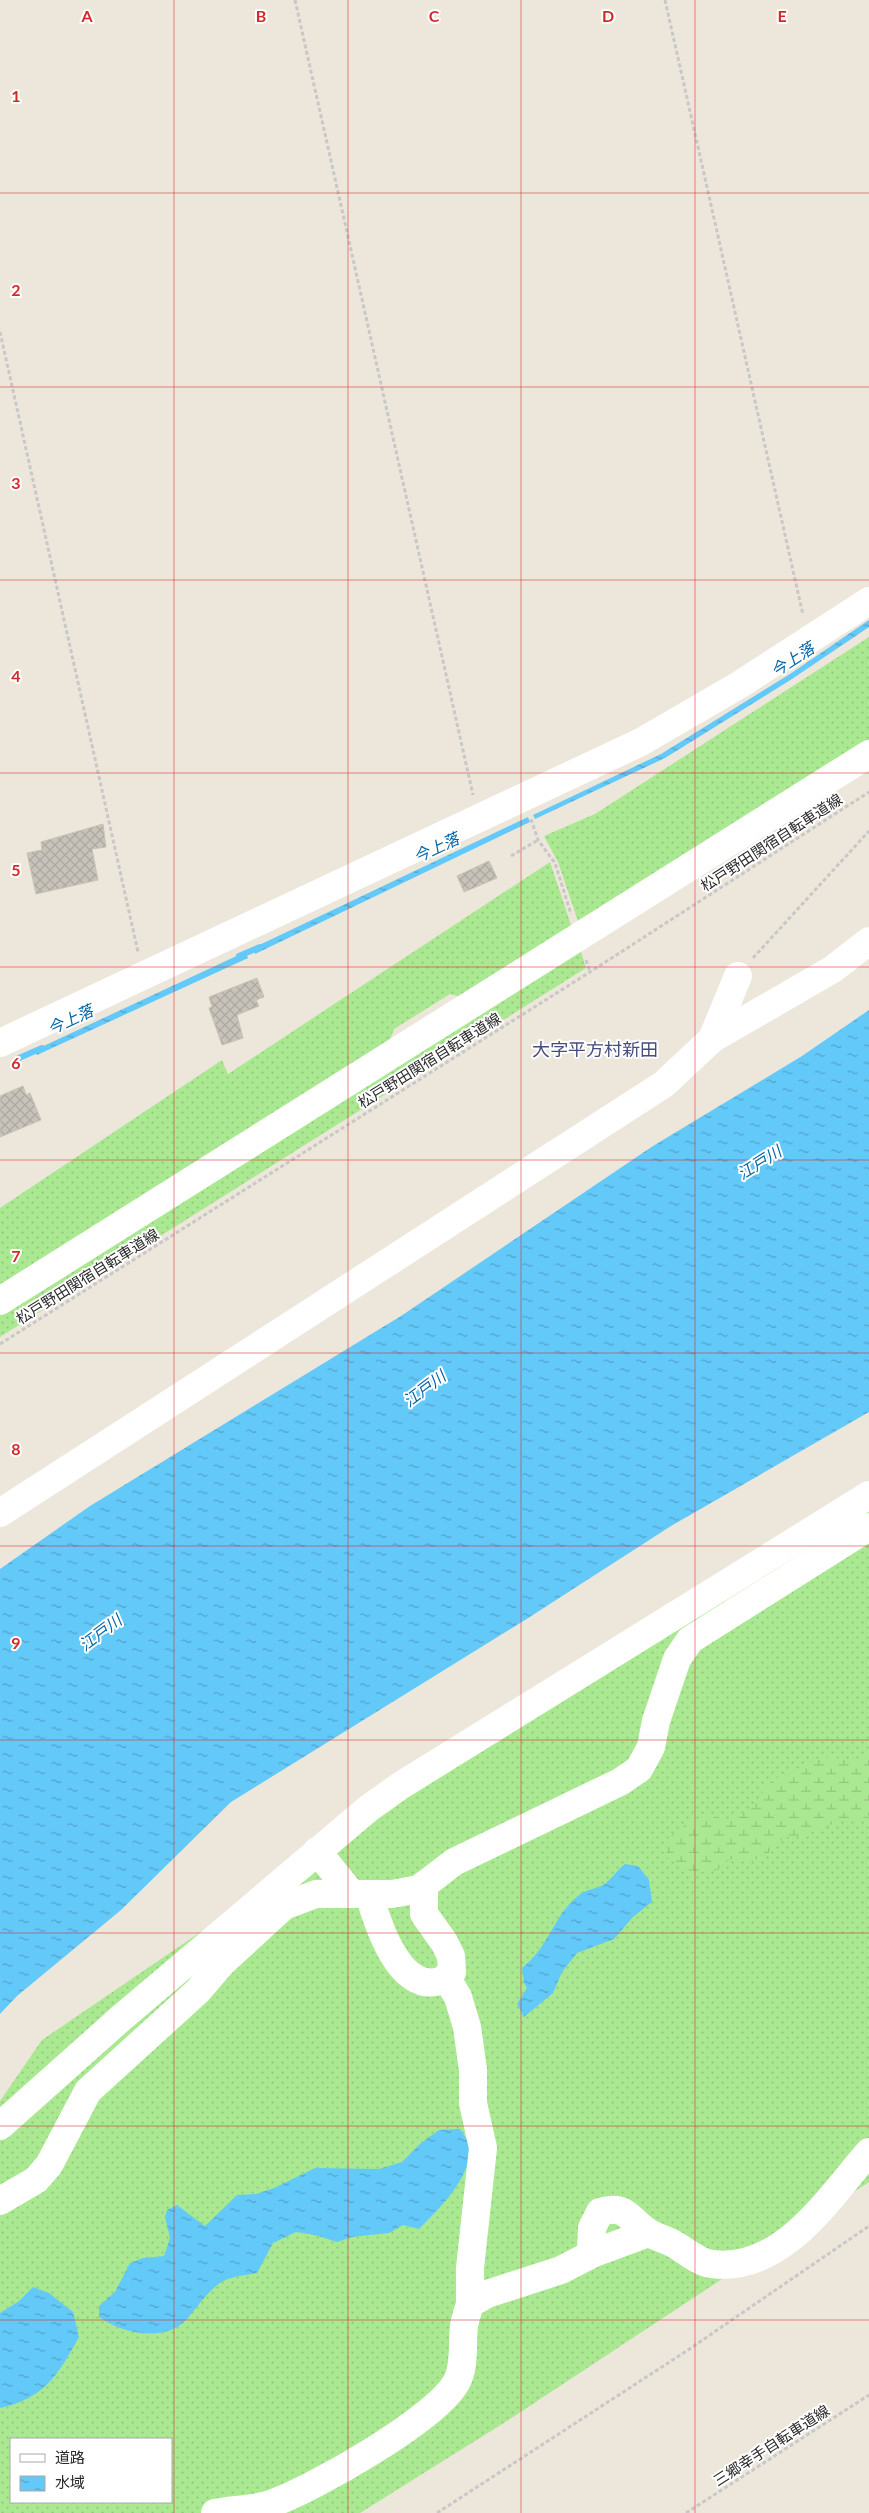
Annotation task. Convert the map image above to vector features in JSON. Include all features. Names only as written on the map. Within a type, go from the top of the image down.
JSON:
[{"type":"lane","points":[[0,1043],[673,724],[869,601]]},
{"type":"lane","points":[[0,1301],[869,754]]},
{"type":"lane","points":[[0,1513],[664,1084],[712,1039],[833,969],[869,941]]},
{"type":"lane","points":[[712,1039],[738,976]]},
{"type":"lane","points":[[0,2126],[120,2019],[317,1851],[400,1786],[869,1495]]},
{"type":"lane","points":[[0,2201],[36,2180],[50,2165],[88,2091],[198,1992],[222,1963],[284,1906],[316,1894],[360,1894],[419,1889],[454,1862],[620,1782],[639,1769],[651,1747],[656,1721],[676,1659],[690,1640],[869,1527]]},
{"type":"lane","points":[[317,1851],[360,1894],[399,1965],[422,1981],[441,1981],[452,1972],[451,1956],[444,1942],[424,1914],[424,1885]]},
{"type":"lane","points":[[215,2513],[268,2504],[326,2479],[420,2419],[438,2404],[458,2379],[464,2325],[470,2304],[470,2268],[483,2148],[473,2103],[473,2070],[467,2027],[458,1997],[446,1976]]},
{"type":"lane","points":[[594,2253],[591,2250],[592,2228],[600,2212],[613,2208],[626,2212],[648,2233],[710,2264],[731,2264],[754,2258],[800,2232],[869,2152]]},
{"type":"lane","points":[[470,2304],[487,2294],[561,2270],[594,2253],[648,2233]]},
{"type":"path","points":[[295,0],[478,818]]},
{"type":"path","points":[[665,0],[808,640]]},
{"type":"path","points":[[0,332],[144,975]]},
{"type":"path","name":"松戸野田関宿自転車道線","points":[[0,1344],[590,972],[869,792]]},
{"type":"path","points":[[738,976],[869,830]]},
{"type":"path","points":[[536,833],[538,840],[554,863]]},
{"type":"path","points":[[511,856],[538,840]]},
{"type":"path","points":[[437,2513],[688,2350],[869,2226]]},
{"type":"path","name":"三郷幸手自転車道線","points":[[686,2513],[869,2395]]},
{"type":"green space","points":[[869,637],[869,749],[581,930],[558,862],[544,836],[595,814]]},
{"type":"green space","points":[[550,862],[574,934],[468,999],[450,994],[394,1029],[385,1053],[0,1295],[0,1208],[222,1060],[228,1074]]},
{"type":"green space","points":[[578,942],[586,968],[0,1337],[0,1308]]},
{"type":"green space","points":[[869,1492],[869,2182],[513,2417],[360,2513],[0,2513],[0,2101],[42,2040],[334,1841]]},
{"type":"green space","points":[[869,1752],[869,1815],[864,1819],[840,1821],[802,1836],[789,1836],[772,1846],[768,1855],[754,1860],[730,1860],[718,1870],[688,1874],[666,1856],[669,1837],[688,1823],[711,1815],[727,1821],[748,1812],[772,1780],[824,1757],[860,1761]]},
{"type":"water","points":[[869,620],[869,627],[792,679],[665,758],[535,819],[533,815],[661,754],[790,674]]},
{"type":"water","points":[[528,817],[530,822],[255,954],[253,948]]},
{"type":"water","points":[[245,952],[248,958],[37,1055],[35,1050]]},
{"type":"water","name":"江戸川","points":[[869,1010],[869,1412],[671,1526],[525,1620],[231,1802],[121,1910],[17,1996],[0,2014],[0,1569],[90,1506],[401,1316],[653,1146],[802,1056]]},
{"type":"water","points":[[625,1864],[638,1866],[649,1880],[652,1902],[633,1917],[614,1939],[577,1953],[562,1972],[553,1993],[524,2017],[517,2004],[527,1988],[524,1983],[522,1968],[539,1950],[570,1904],[583,1892],[606,1883]]},
{"type":"water","points":[[460,2129],[469,2146],[469,2158],[465,2170],[453,2192],[419,2229],[403,2225],[389,2233],[352,2237],[337,2242],[315,2235],[296,2232],[273,2243],[257,2273],[233,2277],[220,2283],[206,2296],[186,2320],[177,2327],[166,2331],[142,2333],[130,2331],[108,2323],[99,2317],[99,2306],[115,2292],[130,2263],[143,2258],[164,2256],[170,2238],[165,2217],[167,2210],[177,2205],[205,2226],[237,2195],[256,2194],[274,2188],[315,2168],[379,2169],[402,2162],[421,2143],[439,2130]]},
{"type":"water","points":[[33,2287],[49,2293],[73,2312],[79,2337],[57,2374],[48,2383],[28,2398],[0,2408],[0,2313],[19,2301]]},
{"type":"building","points":[[103,824],[106,847],[92,849],[98,880],[36,894],[27,853],[42,850],[41,842]]},
{"type":"building","points":[[489,861],[497,878],[464,892],[457,876]]},
{"type":"building","points":[[257,978],[264,997],[256,1000],[259,1006],[237,1015],[243,1038],[222,1045],[209,1008],[212,1007],[209,997]]},
{"type":"building","points":[[23,1086],[26,1095],[30,1093],[41,1120],[0,1137],[0,1096]]},
{"type":"waterway","name":"今上落","points":[[239,956],[260,947]]},
{"type":"waterway","name":"今上落","points":[[19,1058],[42,1048]]},
{"type":"district","name":"大字平方村新田","points":[[595,1049]]}]
